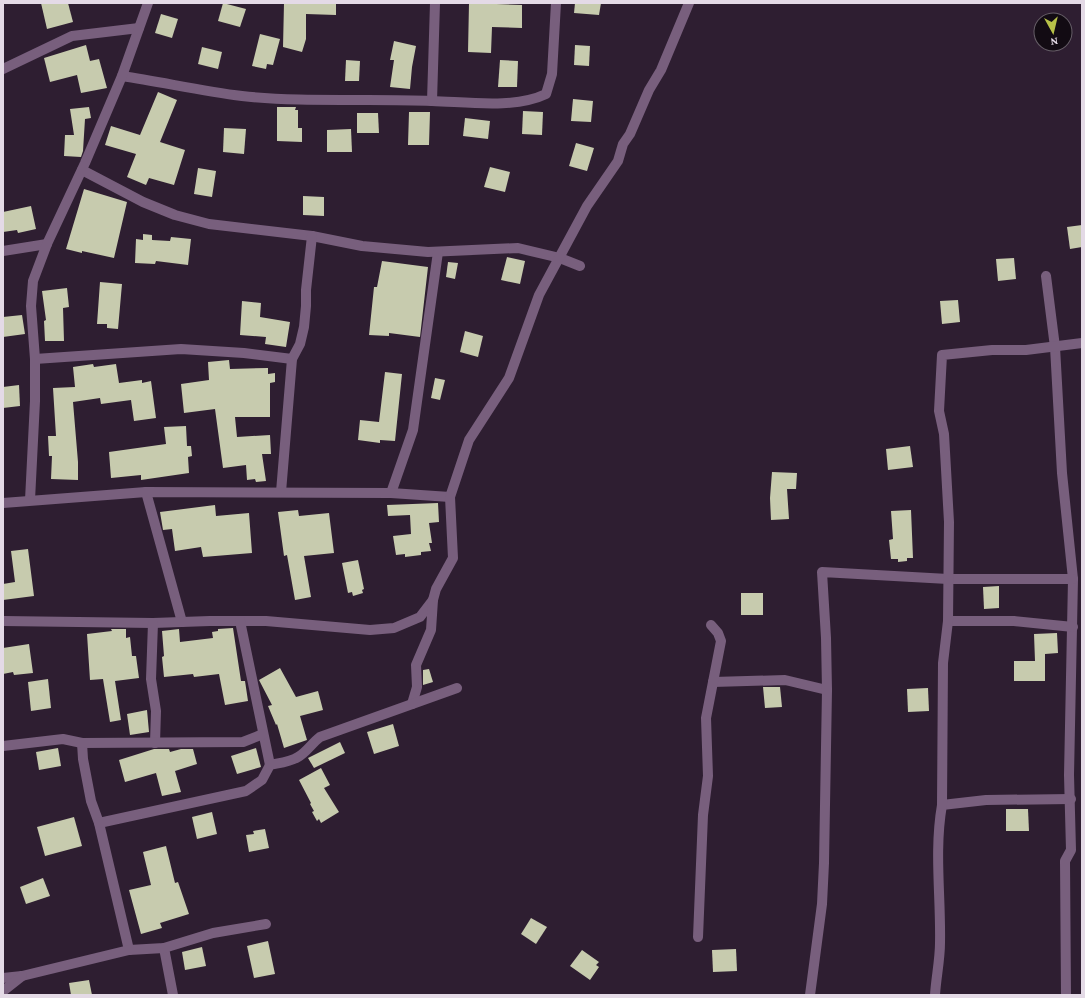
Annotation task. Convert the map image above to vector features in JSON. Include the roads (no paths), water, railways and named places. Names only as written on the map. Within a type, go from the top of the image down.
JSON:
[{"type":"street","points":[[30,500],[35,401],[35,359],[31,306],[33,281],[47,244],[82,170],[122,76],[148,3]]},
{"type":"street","points":[[432,100],[435,3]]},
{"type":"street","points":[[122,76],[243,96],[346,100],[432,100],[480,104],[534,100],[546,94],[552,74],[556,3]]},
{"type":"street","points":[[412,704],[417,687],[416,665],[430,630],[436,590],[453,558],[450,497],[469,440],[509,378],[539,295],[587,206],[618,161],[623,144],[630,134],[649,90],[661,70],[689,3]]},
{"type":"street","points":[[3,69],[72,36],[139,28]]},
{"type":"street","points":[[82,170],[144,202],[174,215],[209,224],[312,236],[362,246],[438,252],[518,248],[560,258],[580,266]]},
{"type":"street","points":[[281,492],[292,359],[300,344],[304,327],[306,290],[312,236]]},
{"type":"street","points":[[3,251],[47,244]]},
{"type":"street","points":[[391,493],[407,452],[413,430],[438,252]]},
{"type":"street","points":[[1046,276],[1055,346],[1062,473],[1073,579],[1069,775],[1071,799],[1071,850],[1065,861],[1066,995]]},
{"type":"street","points":[[936,995],[940,943],[938,826],[942,805],[943,663],[948,621],[949,522],[944,434],[939,411],[942,355],[1082,343]]},
{"type":"street","points":[[35,359],[181,350],[244,353],[292,359]]},
{"type":"street","points":[[3,502],[146,492],[391,493],[450,497]]},
{"type":"street","points":[[146,492],[182,622]]},
{"type":"street","points":[[810,995],[822,904],[827,690],[826,638],[822,572],[948,579],[1073,579]]},
{"type":"street","points":[[3,621],[153,623],[240,621],[370,630],[394,628],[420,617],[434,600]]},
{"type":"street","points":[[99,823],[246,791],[262,780],[270,765],[240,621]]},
{"type":"street","points":[[948,621],[1014,621],[1073,628]]},
{"type":"street","points":[[153,623],[151,679],[156,711],[155,743]]},
{"type":"street","points":[[698,937],[703,822],[708,776],[706,718],[721,641],[718,633],[711,625]]},
{"type":"street","points":[[1071,674],[1082,674]]},
{"type":"street","points":[[713,682],[784,680],[827,690]]},
{"type":"street","points":[[270,765],[286,762],[300,757],[311,744],[320,737],[457,688]]},
{"type":"street","points":[[3,746],[63,739],[82,743],[243,742],[263,734]]},
{"type":"street","points":[[82,743],[82,759],[91,801],[99,823],[128,950]]},
{"type":"street","points":[[942,805],[986,800],[1071,799]]},
{"type":"street","points":[[3,978],[22,976],[128,950],[164,948],[213,933],[266,924]]},
{"type":"street","points":[[164,948],[173,995]]},
{"type":"street","points":[[3,991],[22,976]]}]
